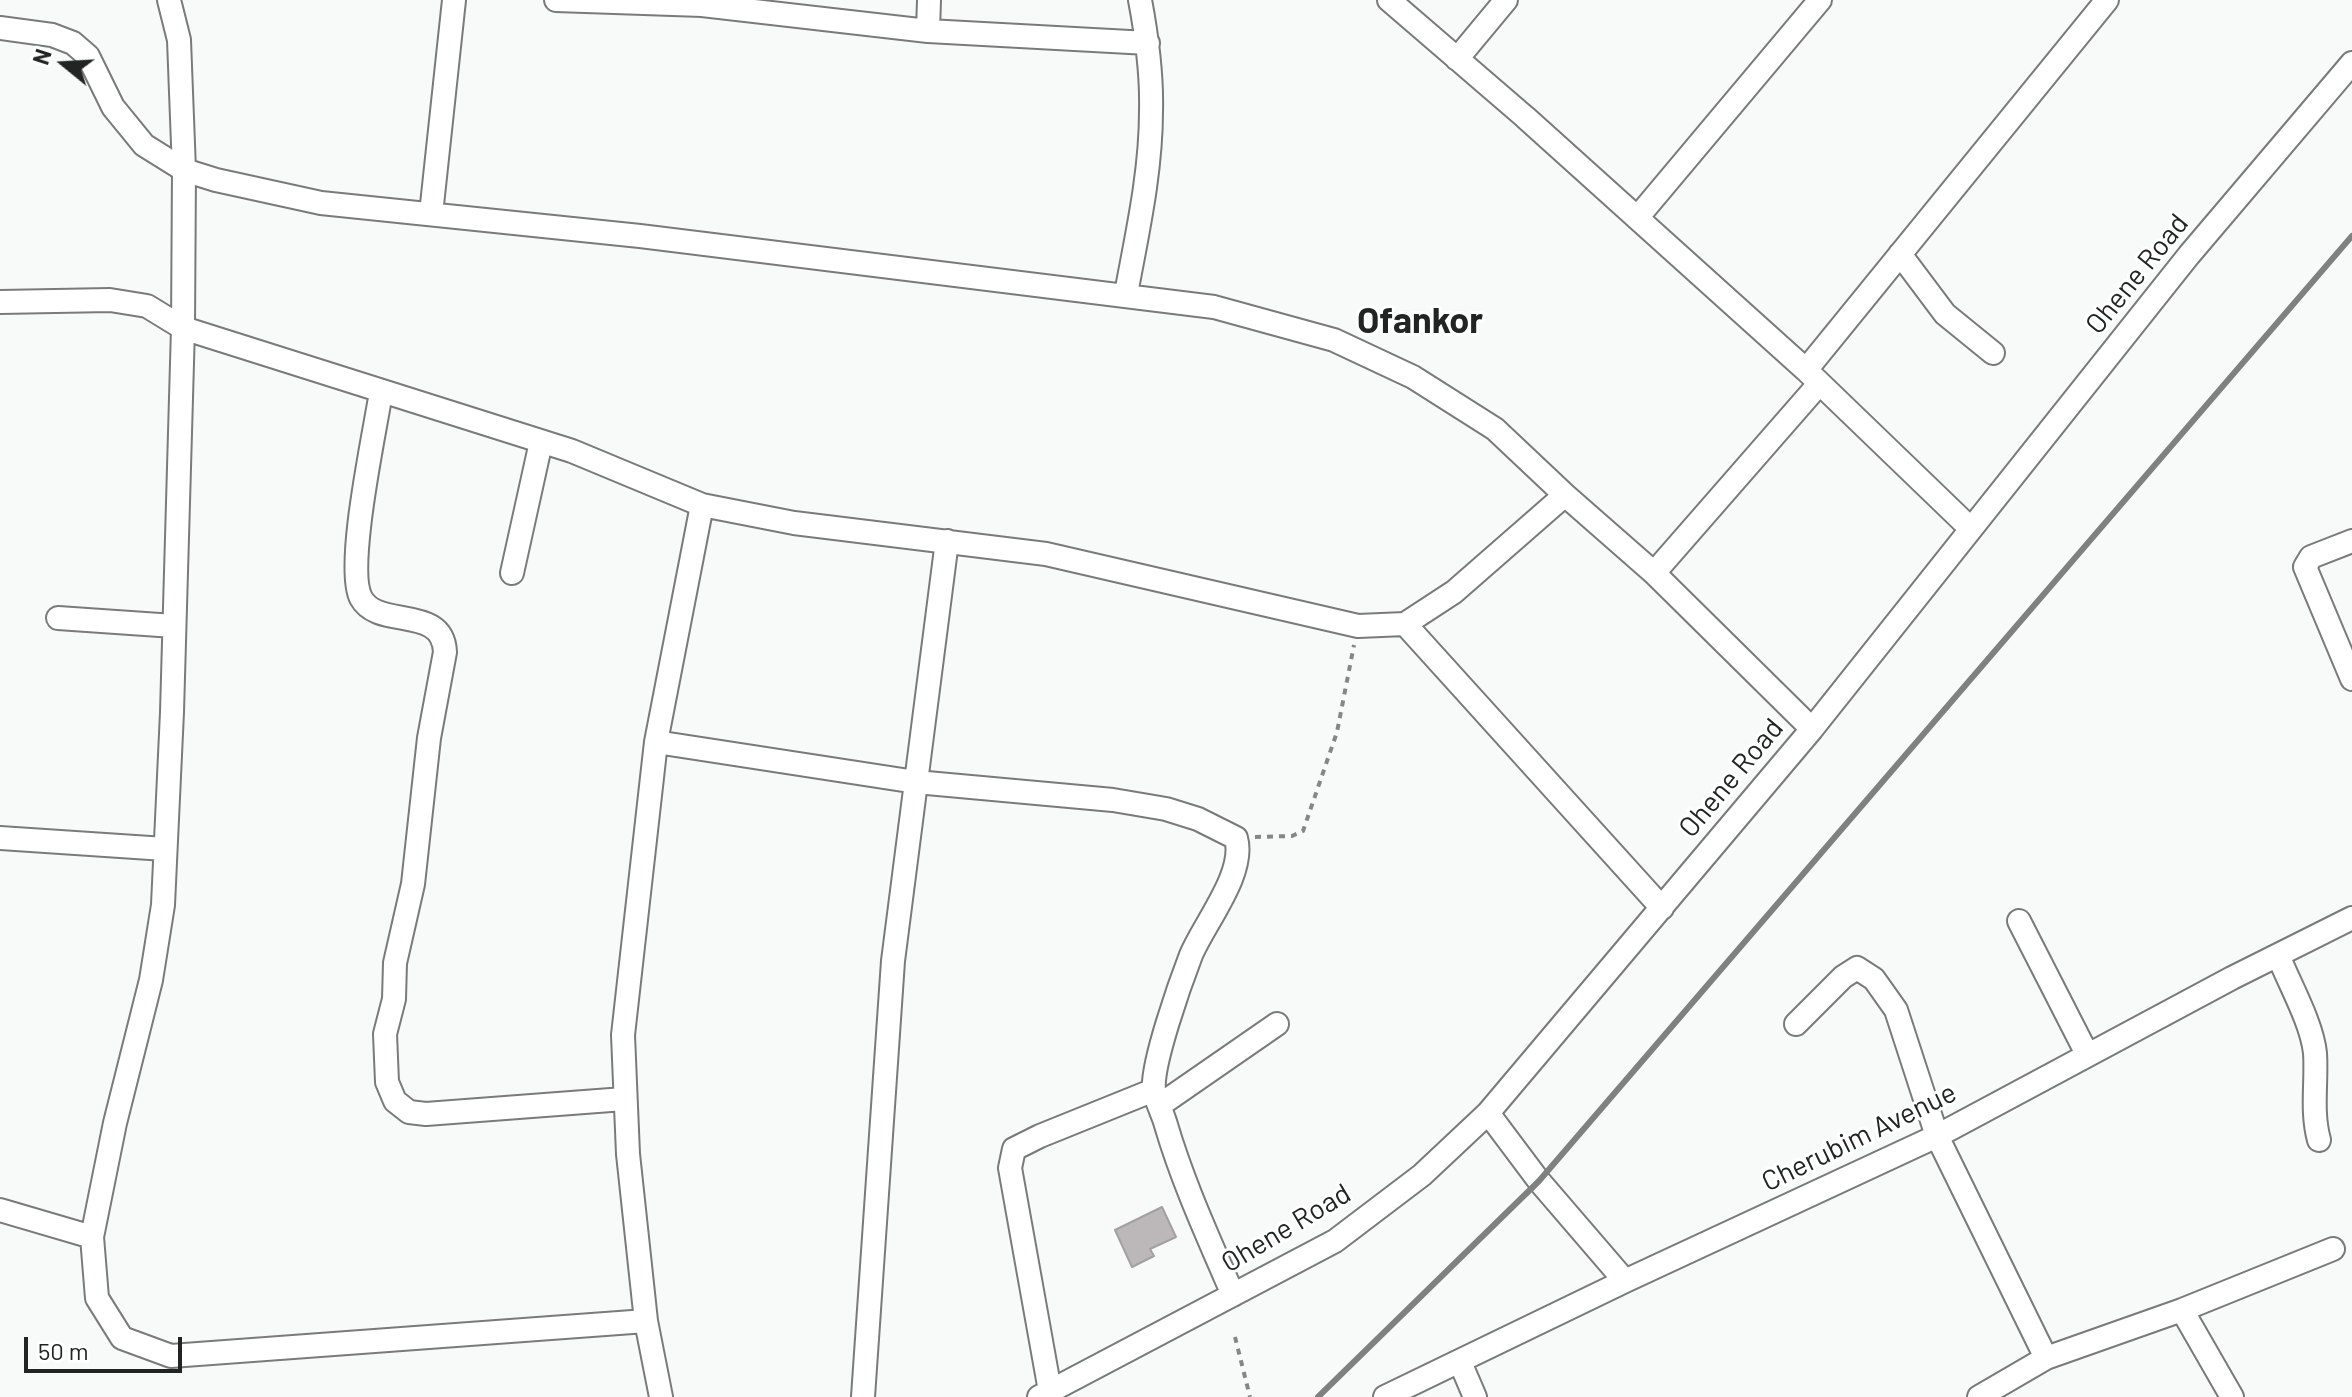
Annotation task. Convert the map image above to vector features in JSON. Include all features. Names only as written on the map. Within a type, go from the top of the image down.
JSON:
[{"type":"street","points":[[169,0],[179,40],[184,170],[183,328],[163,905],[151,980],[115,1123],[92,1237],[97,1298],[122,1338],[171,1356],[646,1321]]},
{"type":"street","points":[[431,214],[454,0]]},
{"type":"street","points":[[556,0],[702,5],[928,31],[1148,43]]},
{"type":"street","points":[[928,31],[929,0]]},
{"type":"street","points":[[1126,294],[1145,191],[1152,112],[1148,43],[1140,0]]},
{"type":"street","points":[[1389,0],[1813,377],[1971,529]]},
{"type":"street","points":[[1457,59],[1506,0]]},
{"type":"street","points":[[1637,218],[1820,0]]},
{"type":"street","points":[[1654,573],[1813,377],[1900,254],[2107,0]]},
{"type":"street","points":[[0,28],[52,35],[73,43],[88,56],[113,107],[144,145],[184,170],[216,180],[321,203],[654,237],[1126,294],[1214,307],[1334,340],[1413,377],[1495,429],[1654,573],[1812,729]]},
{"type":"street","name":"Ohene Road","points":[[1044,1394],[1335,1241],[1422,1175],[1488,1113],[1812,729],[2189,255],[2352,63]]},
{"type":"street","points":[[1900,254],[1945,314],[1993,353]]},
{"type":"street","points":[[0,302],[110,300],[147,306],[183,328],[572,451],[702,505],[794,523],[1046,554],[1358,626],[1405,624],[1454,592],[1565,495]]},
{"type":"street","points":[[381,392],[355,551],[358,595],[366,605],[379,611],[428,624],[440,632],[445,641],[429,738],[413,884],[395,963],[394,999],[385,1034],[387,1082],[395,1101],[409,1112],[426,1114],[624,1099]]},
{"type":"street","points":[[512,573],[541,442]]},
{"type":"street","points":[[661,1397],[646,1321],[624,1099],[623,1035],[656,742],[702,505]]},
{"type":"street","points":[[863,1397],[893,961],[947,541]]},
{"type":"street","points":[[2352,541],[2311,557],[2305,567],[2352,679]]},
{"type":"street","points":[[58,618],[174,626]]},
{"type":"street","points":[[1405,624],[1662,908]]},
{"type":"street","points":[[656,742],[916,782],[1113,800],[1166,809],[1198,819],[1236,838],[1240,850],[1235,870],[1192,954],[1169,1017],[1156,1068],[1157,1097],[1176,1158],[1233,1295]]},
{"type":"street","points":[[0,838],[165,849]]},
{"type":"street","name":"Cherubim Avenue","points":[[1385,1397],[1937,1136],[2087,1054],[2352,918]]},
{"type":"street","points":[[2019,921],[2087,1054]]},
{"type":"street","points":[[2278,955],[2315,1052],[2314,1108],[2319,1140]]},
{"type":"street","points":[[1796,1024],[1843,977],[1857,968],[1874,979],[1896,1010],[1937,1136],[2046,1358]]},
{"type":"street","points":[[1044,1394],[1010,1168],[1014,1149],[1040,1136],[1157,1097],[1277,1024]]},
{"type":"street","points":[[1488,1113],[1539,1181],[1625,1281]]},
{"type":"street","points":[[0,1210],[92,1237]]},
{"type":"street","points":[[1979,1397],[2046,1358],[2182,1310],[2333,1249]]},
{"type":"street","points":[[2182,1310],[2232,1397]]},
{"type":"street","points":[[1460,1362],[1475,1397]]},
{"type":"path","points":[[1236,838],[1292,836],[1303,831],[1337,732],[1358,626]]},
{"type":"path","points":[[1235,1337],[1250,1397]]},
{"type":"building","points":[[1162,1207],[1176,1237],[1150,1249],[1154,1256],[1132,1267],[1115,1230]]},
{"type":"railway","points":[[1318,1397],[1539,1181],[2352,236]]},
{"type":"district","name":"Ofankor","points":[[1420,321]]}]
